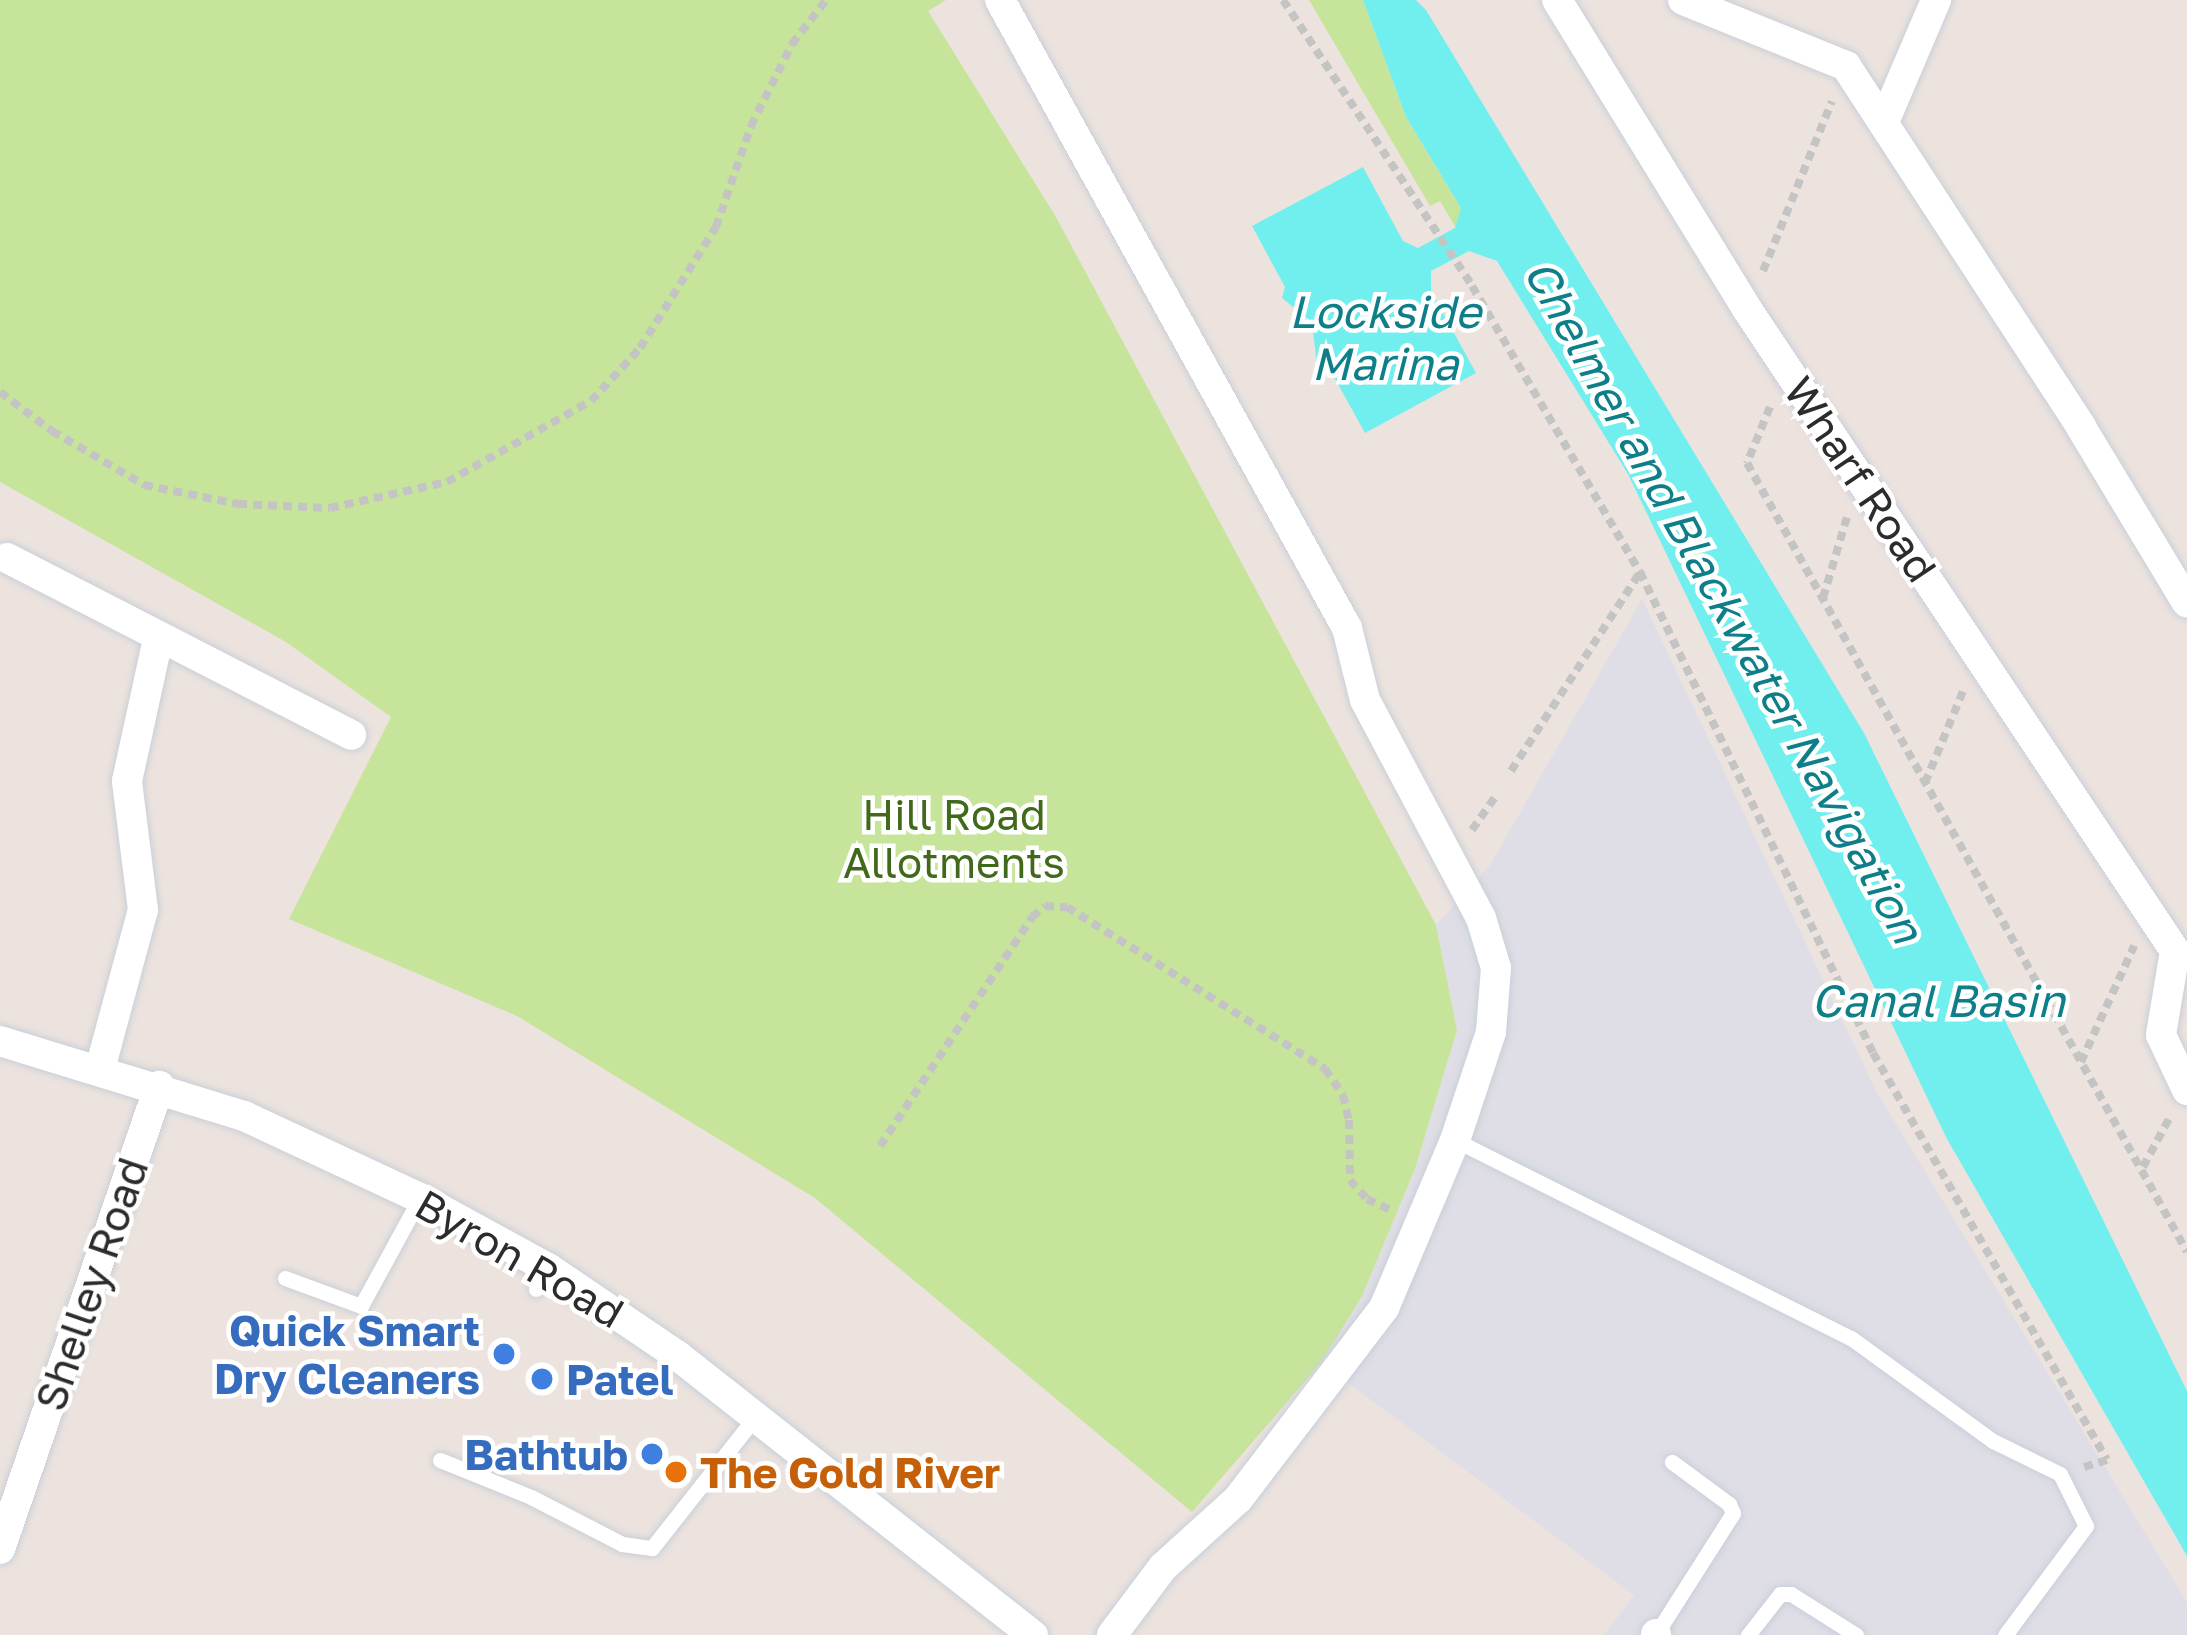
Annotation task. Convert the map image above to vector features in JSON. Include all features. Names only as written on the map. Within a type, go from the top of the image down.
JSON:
[{"type":"street","points":[[1000,0],[1347,628],[1365,700],[1481,918],[1496,968],[1491,1032],[1455,1140],[1384,1308],[1238,1499],[1163,1568],[1112,1635]]},
{"type":"street","name":"Wharf Road","points":[[1557,0],[1786,367],[2149,911],[2181,937],[2161,1035],[2186,1088]]},
{"type":"street","points":[[1683,0],[1846,66],[2187,603]]},
{"type":"street","points":[[1885,122],[1936,0]]},
{"type":"street","points":[[7,558],[351,735]]},
{"type":"street","points":[[100,1069],[143,910],[127,781],[158,639]]},
{"type":"street","name":"Byron Road","points":[[0,1041],[244,1115],[420,1198],[755,1417],[1033,1635]]},
{"type":"street","name":"Shelley Road","points":[[0,1549],[159,1086]]},
{"type":"lane","points":[[1455,1140],[1851,1338],[1993,1441],[2060,1474],[2086,1526],[2005,1635]]},
{"type":"lane","points":[[285,1278],[361,1306],[420,1198]]},
{"type":"lane","points":[[440,1460],[531,1497],[622,1544],[652,1548],[755,1417]]},
{"type":"lane","points":[[1656,1635],[1733,1513],[1729,1504],[1672,1462]]},
{"type":"lane","points":[[1748,1635],[1780,1594],[1791,1594],[1856,1635]]},
{"type":"path","points":[[0,392],[52,431],[144,484],[238,504],[331,508],[447,482],[591,401],[640,348],[716,227],[751,126],[792,44],[826,0]]},
{"type":"path","points":[[1283,0],[1472,286],[1640,572],[1873,1053],[2107,1460],[2060,1474]]},
{"type":"path","points":[[1748,309],[1846,66]]},
{"type":"path","points":[[1786,367],[1747,464],[2187,1252]]},
{"type":"path","points":[[1822,598],[1859,476]]},
{"type":"path","points":[[1511,771],[1640,572]]},
{"type":"path","points":[[1925,783],[1978,654]]},
{"type":"path","points":[[880,1146],[1033,916],[1045,906],[1067,907],[1325,1069],[1346,1108],[1350,1180],[1367,1198],[1421,1221]]},
{"type":"path","points":[[2081,1062],[2149,911]]},
{"type":"path","points":[[2143,1167],[2186,1088]]},
{"type":"shaded area","points":[[1642,599],[1876,1091],[2187,1602],[2187,1635],[1604,1635],[1634,1595],[1321,1363],[1362,1296],[1415,1170],[1457,1030],[1436,925],[1490,865]]},
{"type":"green space","name":"Hill Road Allotments","points":[[0,0],[946,0],[928,11],[1056,217],[1436,925],[1457,1030],[1415,1169],[1362,1296],[1321,1363],[1192,1512],[815,1198],[517,1016],[289,919],[391,717],[286,642],[0,482]]},
{"type":"green space","points":[[1309,0],[1363,0],[1406,117],[1461,208],[1456,228],[1440,201],[1430,206]]},
{"type":"water","name":"Canal Basin","points":[[1363,0],[1416,0],[1426,10],[1864,733],[2187,1391],[2187,1556],[1947,1139],[1628,474],[1497,261],[1469,251],[1431,271],[1431,291],[1476,373],[1365,433],[1329,368],[1317,365],[1312,322],[1282,298],[1285,287],[1252,226],[1363,167],[1403,241],[1418,248],[1455,228],[1461,208],[1406,117]]},
{"type":"place","name":"Quick Smart Dry Cleaners","points":[[504,1354]]},
{"type":"place","name":"Patel","points":[[542,1379]]},
{"type":"place","name":"Bathtub","points":[[652,1454]]},
{"type":"place","name":"The Gold River","points":[[676,1472]]},
{"type":"water label","name":"Lockside Marina","points":[[1385,338]]},
{"type":"water label","name":"Chelmer and Blackwater Navigation","points":[[1724,601]]}]
